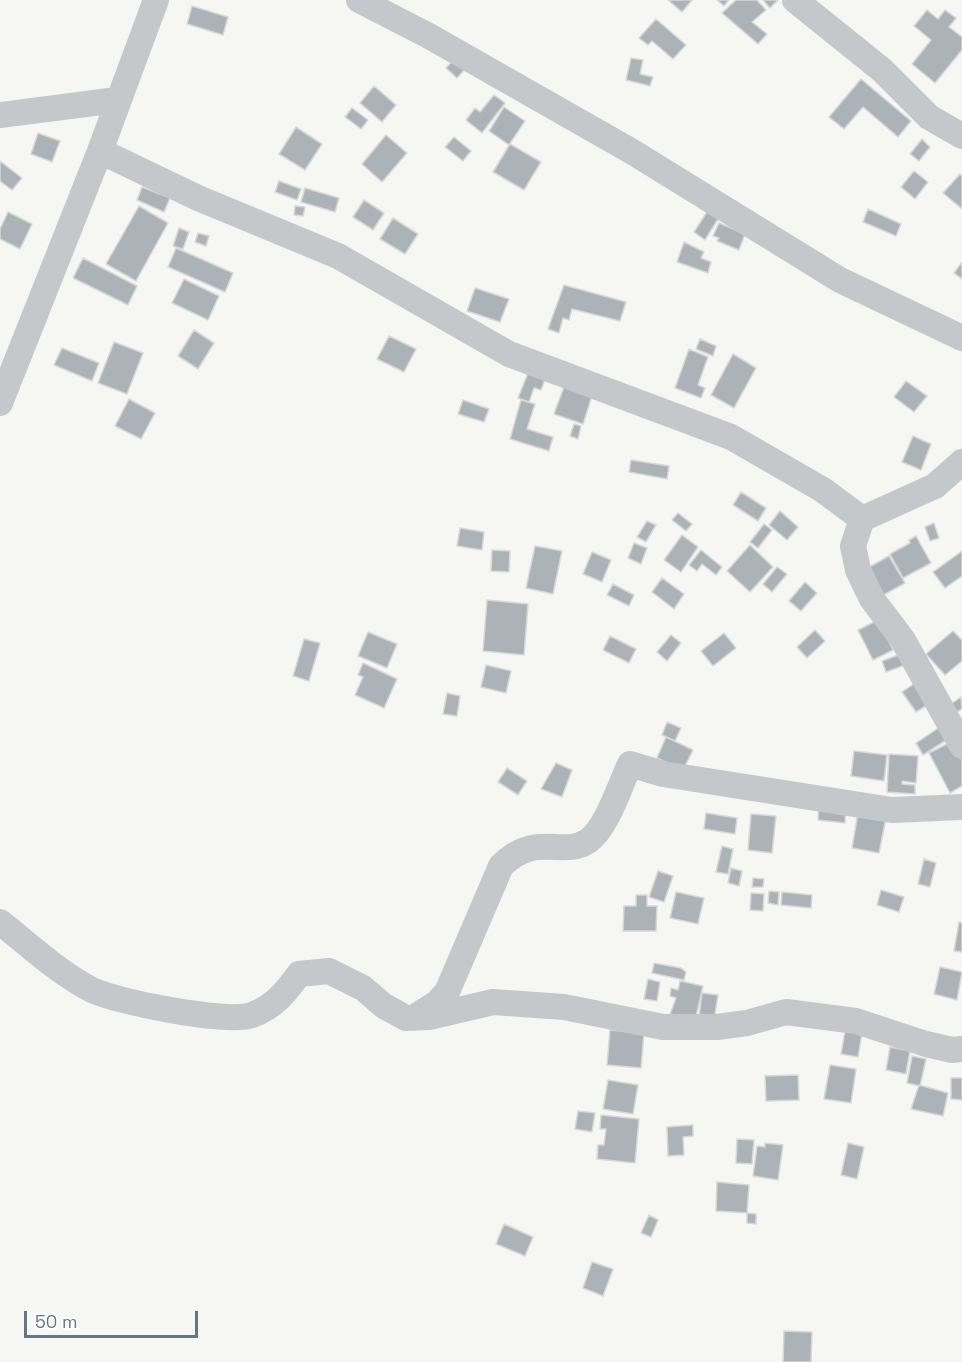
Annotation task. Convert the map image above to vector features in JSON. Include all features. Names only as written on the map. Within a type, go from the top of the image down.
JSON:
[{"type":"street","points":[[0,403],[100,151],[156,0]]},
{"type":"street","points":[[359,0],[429,36],[631,151],[840,280],[962,338]]},
{"type":"street","points":[[795,0],[882,70],[929,117],[962,136]]},
{"type":"street","points":[[0,115],[117,100]]},
{"type":"street","points":[[100,151],[198,198],[338,256],[509,354],[731,437],[823,490],[862,519]]},
{"type":"street","points":[[962,462],[935,486],[862,519],[854,546],[858,570],[872,598],[903,640],[962,746]]},
{"type":"street","points":[[406,1018],[422,1014],[447,992],[501,866],[513,853],[536,846],[576,846],[587,842],[600,830],[630,764],[663,774],[892,810],[962,807]]},
{"type":"street","points":[[0,922],[92,990],[144,1007],[226,1017],[250,1017],[273,1005],[299,974],[329,971],[363,988],[384,1006],[406,1018],[429,1017],[493,1002],[564,1006],[663,1027],[717,1027],[747,1023],[786,1012],[856,1021],[926,1044],[952,1050],[962,1049]]},
{"type":"building","points":[[668,0],[692,0],[682,12]]},
{"type":"building","points":[[717,0],[729,0],[724,6]]},
{"type":"building","points":[[736,0],[757,0],[766,10],[752,22],[767,34],[758,44],[722,13]]},
{"type":"building","points":[[763,0],[778,0],[770,8]]},
{"type":"building","points":[[192,6],[228,17],[223,35],[187,24]]},
{"type":"building","points":[[927,10],[938,19],[945,10],[956,18],[949,27],[962,37],[962,50],[935,83],[912,64],[931,40],[914,26]]},
{"type":"building","points":[[656,19],[686,45],[673,59],[652,41],[648,45],[639,38]]},
{"type":"building","points":[[455,58],[466,68],[457,78],[446,68]]},
{"type":"building","points":[[631,58],[643,60],[640,74],[653,77],[650,86],[626,80]]},
{"type":"building","points":[[861,79],[911,121],[898,137],[863,107],[844,129],[829,117]]},
{"type":"building","points":[[374,86],[396,105],[382,122],[360,103]]},
{"type":"building","points":[[494,95],[505,103],[482,133],[466,120],[475,108],[480,112]]},
{"type":"building","points":[[504,107],[525,121],[509,145],[489,131]]},
{"type":"building","points":[[352,108],[368,120],[361,129],[345,117]]},
{"type":"building","points":[[296,127],[322,144],[305,170],[279,154]]},
{"type":"building","points":[[38,133],[60,141],[52,162],[31,154]]},
{"type":"building","points":[[386,135],[407,153],[382,182],[362,164]]},
{"type":"building","points":[[454,137],[471,151],[463,161],[445,147]]},
{"type":"building","points":[[922,139],[930,147],[919,161],[910,154]]},
{"type":"building","points":[[510,144],[541,162],[524,190],[493,172]]},
{"type":"building","points":[[0,161],[22,178],[12,190],[0,181]]},
{"type":"building","points":[[914,171],[928,182],[915,199],[901,187]]},
{"type":"building","points":[[960,174],[962,176],[962,209],[943,193]]},
{"type":"building","points":[[279,181],[301,189],[297,200],[275,192]]},
{"type":"building","points":[[142,187],[170,198],[164,212],[137,200]]},
{"type":"building","points":[[305,188],[339,198],[335,212],[301,202]]},
{"type":"building","points":[[364,200],[384,213],[373,230],[353,217]]},
{"type":"building","points":[[139,206],[168,223],[136,281],[106,264]]},
{"type":"building","points":[[295,206],[305,207],[303,216],[294,215]]},
{"type":"building","points":[[868,209],[901,224],[896,236],[863,222]]},
{"type":"building","points":[[8,212],[32,224],[20,249],[0,239],[0,229]]},
{"type":"building","points":[[707,212],[718,219],[705,240],[694,232]]},
{"type":"building","points":[[393,218],[418,234],[405,254],[380,239]]},
{"type":"building","points":[[719,223],[745,234],[739,250],[717,241],[719,238],[713,236]]},
{"type":"building","points":[[179,228],[189,232],[183,249],[173,246]]},
{"type":"building","points":[[198,233],[209,236],[206,246],[195,242]]},
{"type":"building","points":[[684,242],[704,252],[701,258],[711,262],[708,273],[677,262]]},
{"type":"building","points":[[176,248],[233,273],[225,292],[168,267]]},
{"type":"building","points":[[83,258],[137,286],[128,305],[73,278]]},
{"type":"building","points":[[962,262],[962,279],[954,273]]},
{"type":"building","points":[[184,279],[219,296],[208,320],[172,303]]},
{"type":"building","points":[[564,285],[626,302],[620,321],[572,309],[569,320],[563,318],[559,333],[548,329]]},
{"type":"building","points":[[475,288],[509,299],[500,322],[467,311]]},
{"type":"building","points":[[194,330],[214,343],[198,369],[178,356]]},
{"type":"building","points":[[389,336],[416,349],[404,372],[377,359]]},
{"type":"building","points":[[700,339],[716,346],[713,356],[696,349]]},
{"type":"building","points":[[114,342],[143,353],[127,394],[98,383]]},
{"type":"building","points":[[62,348],[99,363],[92,381],[54,365]]},
{"type":"building","points":[[689,349],[708,357],[698,385],[705,388],[701,398],[675,388]]},
{"type":"building","points":[[733,354],[756,368],[734,408],[711,395]]},
{"type":"building","points":[[528,373],[545,379],[541,390],[534,388],[529,402],[518,398]]},
{"type":"building","points":[[906,381],[927,396],[914,412],[894,397]]},
{"type":"building","points":[[564,387],[592,396],[583,424],[554,414]]},
{"type":"building","points":[[129,399],[155,413],[141,439],[115,426]]},
{"type":"building","points":[[463,400],[489,409],[484,422],[458,414]]},
{"type":"building","points":[[521,400],[535,404],[527,429],[553,437],[549,451],[510,439]]},
{"type":"building","points":[[574,424],[581,426],[578,439],[570,436]]},
{"type":"building","points":[[913,436],[931,444],[921,470],[902,462]]},
{"type":"building","points":[[631,460],[669,466],[667,479],[629,472]]},
{"type":"building","points":[[741,492],[766,508],[758,521],[733,505]]},
{"type":"building","points":[[780,511],[798,527],[787,540],[769,525]]},
{"type":"building","points":[[678,513],[692,524],[686,531],[672,520]]},
{"type":"building","points":[[647,521],[656,525],[646,542],[637,537]]},
{"type":"building","points":[[934,523],[939,538],[930,541],[925,527]]},
{"type":"building","points":[[764,524],[772,530],[758,548],[750,542]]},
{"type":"building","points":[[460,528],[484,532],[482,550],[457,546]]},
{"type":"building","points":[[682,535],[698,547],[681,572],[664,560]]},
{"type":"building","points":[[916,536],[931,563],[903,578],[890,554],[910,543],[909,540]]},
{"type":"building","points":[[634,543],[647,548],[641,564],[628,558]]},
{"type":"building","points":[[750,545],[773,567],[750,592],[727,571]]},
{"type":"building","points":[[535,546],[562,551],[553,594],[526,588]]},
{"type":"building","points":[[492,550],[510,551],[509,572],[491,571]]},
{"type":"building","points":[[701,550],[722,567],[716,575],[702,564],[697,571],[689,565]]},
{"type":"building","points":[[962,551],[962,576],[945,588],[933,572]]},
{"type":"building","points":[[592,552],[611,560],[602,582],[583,574]]},
{"type":"building","points":[[889,556],[905,583],[880,597],[864,570]]},
{"type":"building","points":[[777,567],[787,574],[772,592],[763,584]]},
{"type":"building","points":[[662,578],[684,594],[674,609],[652,592]]},
{"type":"building","points":[[805,582],[817,593],[801,611],[789,601]]},
{"type":"building","points":[[613,584],[634,595],[629,606],[607,595]]},
{"type":"building","points":[[487,600],[528,604],[524,655],[483,651]]},
{"type":"building","points":[[878,620],[893,650],[873,660],[858,630]]},
{"type":"building","points":[[815,630],[825,641],[807,658],[797,647]]},
{"type":"building","points":[[953,631],[962,640],[962,661],[945,675],[926,654]]},
{"type":"building","points":[[368,632],[397,644],[387,668],[358,656]]},
{"type":"building","points":[[724,633],[736,648],[713,666],[701,651]]},
{"type":"building","points":[[671,635],[681,643],[667,661],[657,652]]},
{"type":"building","points":[[610,636],[636,649],[629,663],[603,650]]},
{"type":"building","points":[[304,639],[320,643],[309,681],[293,676]]},
{"type":"building","points":[[901,654],[905,665],[886,672],[882,661]]},
{"type":"building","points":[[363,663],[397,679],[384,708],[355,695],[363,677],[358,675]]},
{"type":"building","points":[[486,665],[511,671],[506,693],[481,687]]},
{"type":"building","points":[[918,681],[932,702],[916,712],[902,692]]},
{"type":"building","points":[[447,693],[460,696],[457,716],[443,714]]},
{"type":"building","points":[[961,697],[962,709],[957,712],[951,704]]},
{"type":"building","points":[[667,722],[681,728],[675,741],[662,735]]},
{"type":"building","points":[[940,727],[948,739],[923,755],[916,743]]},
{"type":"building","points":[[666,737],[693,750],[683,770],[657,758]]},
{"type":"building","points":[[953,741],[962,758],[962,786],[950,793],[929,753]]},
{"type":"building","points":[[854,751],[887,755],[884,781],[851,776]]},
{"type":"building","points":[[889,754],[918,756],[916,783],[902,781],[902,784],[915,785],[915,794],[887,792]]},
{"type":"building","points":[[556,763],[572,770],[562,797],[541,789]]},
{"type":"building","points":[[507,768],[527,781],[518,795],[498,782]]},
{"type":"building","points":[[819,803],[846,806],[845,823],[818,820]]},
{"type":"building","points":[[859,807],[887,813],[879,853],[852,848]]},
{"type":"building","points":[[706,813],[737,818],[735,834],[704,829]]},
{"type":"building","points":[[751,814],[776,816],[772,853],[748,850]]},
{"type":"building","points":[[722,846],[733,849],[728,874],[716,872]]},
{"type":"building","points":[[924,859],[936,863],[930,887],[918,884]]},
{"type":"building","points":[[731,868],[742,871],[739,886],[728,883]]},
{"type":"building","points":[[658,871],[673,876],[664,902],[649,897]]},
{"type":"building","points":[[753,878],[764,879],[763,887],[752,887]]},
{"type":"building","points":[[881,890],[904,897],[899,912],[877,905]]},
{"type":"building","points":[[769,891],[779,892],[778,905],[768,903]]},
{"type":"building","points":[[676,892],[704,898],[698,924],[670,918]]},
{"type":"building","points":[[782,892],[812,895],[811,908],[781,905]]},
{"type":"building","points":[[751,893],[764,894],[763,911],[750,910]]},
{"type":"building","points":[[636,895],[647,895],[647,906],[657,906],[656,931],[623,931],[624,906],[636,906]]},
{"type":"building","points":[[959,922],[962,923],[962,952],[954,951]]},
{"type":"building","points":[[654,963],[681,968],[686,972],[684,980],[652,973]]},
{"type":"building","points":[[940,967],[962,972],[957,1000],[934,994]]},
{"type":"building","points":[[648,979],[660,982],[657,1001],[644,999]]},
{"type":"building","points":[[680,981],[703,986],[694,1025],[668,1020],[676,998],[670,996],[671,988],[678,990]]},
{"type":"building","points":[[702,993],[718,995],[714,1020],[699,1017]]},
{"type":"building","points":[[610,1030],[644,1033],[641,1068],[607,1065]]},
{"type":"building","points":[[845,1031],[862,1034],[858,1057],[841,1054]]},
{"type":"building","points":[[890,1047],[910,1051],[906,1074],[886,1070]]},
{"type":"building","points":[[912,1056],[926,1059],[920,1086],[907,1083]]},
{"type":"building","points":[[830,1065],[856,1069],[851,1103],[824,1099]]},
{"type":"building","points":[[798,1075],[799,1100],[766,1101],[765,1076]]},
{"type":"building","points":[[951,1078],[962,1078],[962,1100],[951,1099]]},
{"type":"building","points":[[608,1080],[638,1085],[633,1114],[603,1109]]},
{"type":"building","points":[[919,1085],[948,1093],[943,1116],[911,1109]]},
{"type":"building","points":[[578,1111],[595,1113],[592,1132],[575,1129]]},
{"type":"building","points":[[601,1115],[639,1119],[635,1163],[597,1159],[598,1145],[604,1145],[606,1129],[600,1129]]},
{"type":"building","points":[[693,1125],[693,1136],[683,1137],[684,1155],[668,1156],[667,1127]]},
{"type":"building","points":[[737,1139],[754,1140],[752,1164],[736,1163]]},
{"type":"building","points":[[765,1143],[783,1145],[778,1180],[753,1176],[757,1146],[765,1147]]},
{"type":"building","points":[[848,1143],[864,1147],[857,1179],[841,1175]]},
{"type":"building","points":[[717,1182],[749,1185],[747,1213],[716,1211]]},
{"type":"building","points":[[747,1213],[756,1214],[756,1224],[747,1223]]},
{"type":"building","points":[[649,1215],[658,1220],[651,1237],[641,1233]]},
{"type":"building","points":[[504,1224],[533,1237],[525,1256],[496,1244]]},
{"type":"building","points":[[592,1262],[613,1269],[603,1296],[583,1288]]},
{"type":"building","points":[[784,1331],[812,1332],[811,1362],[783,1362]]}]
